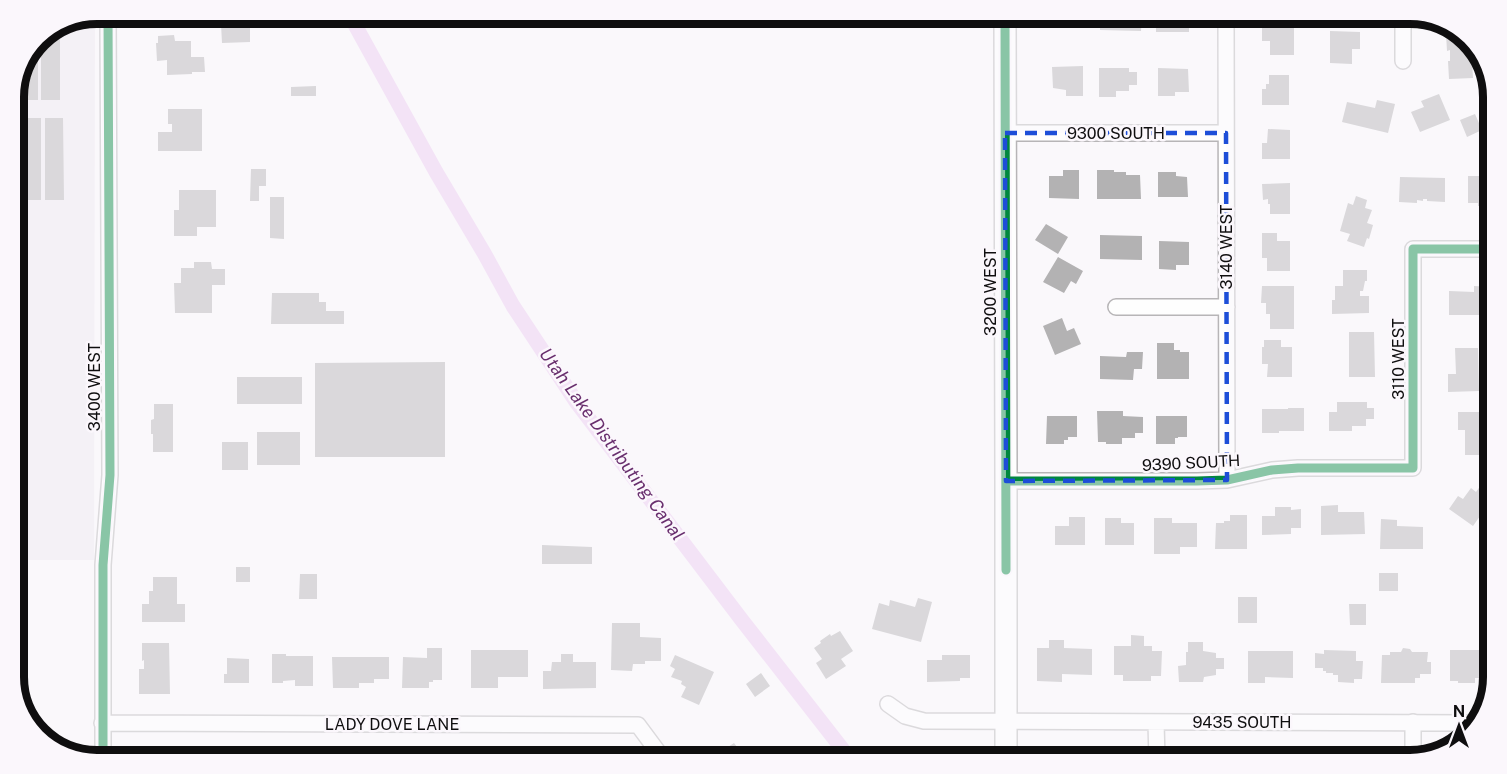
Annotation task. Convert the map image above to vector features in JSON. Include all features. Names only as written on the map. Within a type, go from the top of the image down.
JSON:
[{"type":"street","name":"3400 WEST","points":[[103,750],[103,565],[110,475],[108,24]]},
{"type":"street","name":"3200 WEST","points":[[1005,24],[1006,750]]},
{"type":"street","name":"3140 WEST","points":[[1226,24],[1227,480]]},
{"type":"street","points":[[1403,24],[1403,61]]},
{"type":"street","name":"9300 SOUTH","points":[[1005,133],[1226,133]]},
{"type":"street","name":"3110 WEST","points":[[1413,468],[1413,249],[1483,249]]},
{"type":"street","points":[[1116,307],[1227,307]]},
{"type":"street","name":"9390 SOUTH","points":[[1006,481],[1227,480],[1272,470],[1413,468]]},
{"type":"street","name":"9435 SOUTH","points":[[888,704],[905,716],[924,722],[1467,723]]},
{"type":"street","points":[[1156,722],[1157,750]]},
{"type":"street","points":[[1413,722],[1413,750]]},
{"type":"street","name":"LADY DOVE LANE","points":[[102,723],[638,725],[657,750]]},
{"type":"highlighted area","points":[[1005,133],[1226,133],[1227,480],[1006,481]]},
{"type":"shaded area","points":[[95,24],[94,560],[24,560],[24,92],[31,64],[49,42],[73,28]]},
{"type":"building","points":[[221,24],[250,24],[250,42],[222,43]]},
{"type":"building","points":[[1100,24],[1141,24],[1141,31],[1100,30]]},
{"type":"building","points":[[1156,24],[1189,24],[1189,32],[1156,32]]},
{"type":"building","points":[[1262,24],[1294,24],[1294,55],[1270,55],[1270,41],[1262,41]]},
{"type":"building","points":[[1330,31],[1360,32],[1360,49],[1352,49],[1352,64],[1330,63]]},
{"type":"building","points":[[60,34],[60,100],[41,100],[41,50]]},
{"type":"building","points":[[1446,34],[1458,42],[1472,57],[1473,78],[1449,79],[1450,50],[1447,51]]},
{"type":"building","points":[[174,35],[175,41],[191,41],[191,57],[204,57],[205,72],[167,75],[167,60],[157,61],[156,43],[158,43],[158,36]]},
{"type":"building","points":[[38,54],[38,100],[24,100],[24,92],[31,64]]},
{"type":"building","points":[[1083,66],[1083,96],[1066,96],[1066,90],[1053,88],[1052,67]]},
{"type":"building","points":[[1099,68],[1129,68],[1129,72],[1137,72],[1137,85],[1129,85],[1129,91],[1116,91],[1116,97],[1099,97]]},
{"type":"building","points":[[1158,68],[1188,69],[1189,92],[1175,92],[1175,96],[1158,96]]},
{"type":"building","points":[[1269,75],[1289,75],[1289,105],[1262,105],[1262,89],[1266,89],[1266,84],[1269,84]]},
{"type":"building","points":[[316,86],[316,96],[291,96],[291,87]]},
{"type":"building","points":[[1439,94],[1450,120],[1420,132],[1411,112],[1424,107],[1421,101]]},
{"type":"building","points":[[1377,100],[1395,104],[1388,133],[1342,122],[1347,102],[1375,108]]},
{"type":"building","points":[[168,109],[202,109],[202,151],[158,151],[158,132],[172,132],[172,124],[168,124]]},
{"type":"building","points":[[1475,114],[1482,130],[1467,137],[1460,120]]},
{"type":"building","points":[[24,118],[41,118],[41,200],[24,200]]},
{"type":"building","points":[[45,118],[63,118],[64,200],[45,200]]},
{"type":"building","points":[[1268,129],[1290,130],[1290,159],[1262,159],[1262,143],[1267,143]]},
{"type":"building","points":[[251,169],[266,169],[266,186],[259,186],[259,201],[250,201]]},
{"type":"building","points":[[1063,170],[1079,170],[1079,199],[1049,198],[1049,176],[1063,176]]},
{"type":"building","points":[[1097,170],[1114,170],[1114,172],[1126,172],[1126,175],[1140,175],[1141,199],[1097,199]]},
{"type":"building","points":[[1158,172],[1176,172],[1176,176],[1187,177],[1188,197],[1158,197]]},
{"type":"building","points":[[1468,176],[1483,176],[1483,206],[1478,206],[1478,203],[1468,203]]},
{"type":"building","points":[[1400,177],[1445,178],[1445,202],[1423,199],[1423,201],[1417,200],[1417,203],[1399,202]]},
{"type":"building","points":[[1290,183],[1290,214],[1270,214],[1268,199],[1263,200],[1262,184]]},
{"type":"building","points":[[179,190],[216,190],[216,227],[197,227],[197,236],[174,236],[174,210],[179,210]]},
{"type":"building","points":[[1356,196],[1367,200],[1365,208],[1372,210],[1367,223],[1373,225],[1364,247],[1347,241],[1350,234],[1340,231],[1348,203],[1353,205]]},
{"type":"building","points":[[270,197],[284,197],[284,239],[270,238]]},
{"type":"building","points":[[1046,224],[1068,237],[1058,254],[1035,240]]},
{"type":"building","points":[[1262,233],[1277,233],[1277,241],[1290,241],[1290,271],[1267,271],[1267,258],[1262,258]]},
{"type":"building","points":[[1100,235],[1142,236],[1142,260],[1100,259]]},
{"type":"building","points":[[1159,241],[1189,242],[1189,265],[1176,265],[1176,270],[1159,269]]},
{"type":"building","points":[[1058,257],[1083,271],[1076,284],[1071,281],[1064,293],[1043,282]]},
{"type":"building","points":[[194,262],[211,262],[212,269],[225,269],[225,285],[212,285],[212,313],[175,313],[174,283],[181,283],[181,268],[194,268]]},
{"type":"building","points":[[1343,270],[1367,270],[1367,281],[1365,281],[1363,291],[1360,291],[1360,296],[1369,296],[1369,313],[1332,314],[1335,286],[1343,286]]},
{"type":"building","points":[[1262,286],[1294,286],[1294,329],[1270,329],[1270,314],[1266,314],[1266,303],[1261,303]]},
{"type":"building","points":[[1474,286],[1483,286],[1483,315],[1449,315],[1449,291],[1474,292]]},
{"type":"building","points":[[272,293],[319,293],[319,302],[326,302],[326,311],[344,311],[344,324],[271,324]]},
{"type":"building","points":[[1062,318],[1067,331],[1074,328],[1081,344],[1055,355],[1043,326]]},
{"type":"building","points":[[1349,332],[1374,332],[1375,377],[1349,377]]},
{"type":"building","points":[[1264,340],[1281,340],[1281,347],[1292,347],[1292,377],[1267,377],[1268,364],[1262,364]]},
{"type":"building","points":[[1157,343],[1174,343],[1174,350],[1189,352],[1189,379],[1157,379]]},
{"type":"building","points":[[1455,348],[1478,348],[1479,391],[1448,392],[1448,374],[1456,374]]},
{"type":"building","points":[[1127,352],[1143,352],[1142,369],[1134,369],[1133,380],[1100,379],[1100,356],[1126,357]]},
{"type":"building","points":[[445,362],[445,457],[315,457],[315,363]]},
{"type":"building","points":[[237,377],[302,377],[302,404],[237,404]]},
{"type":"building","points":[[1337,402],[1367,402],[1367,408],[1374,408],[1374,419],[1366,419],[1366,426],[1352,426],[1352,431],[1329,431],[1329,412],[1337,412]]},
{"type":"building","points":[[154,404],[173,404],[173,452],[153,452],[151,420],[154,419]]},
{"type":"building","points":[[1304,408],[1304,431],[1262,433],[1262,409]]},
{"type":"building","points":[[1097,411],[1123,411],[1123,416],[1143,417],[1143,433],[1135,433],[1135,438],[1122,438],[1122,444],[1098,442]]},
{"type":"building","points":[[1458,412],[1483,412],[1483,455],[1465,455],[1465,430],[1458,430]]},
{"type":"building","points":[[1047,416],[1077,416],[1077,437],[1068,437],[1068,440],[1064,440],[1064,444],[1046,444]]},
{"type":"building","points":[[1156,416],[1187,416],[1187,437],[1175,438],[1175,444],[1156,444]]},
{"type":"building","points":[[257,432],[300,432],[300,465],[257,465]]},
{"type":"building","points":[[222,442],[248,442],[248,470],[222,470]]},
{"type":"building","points":[[1481,485],[1483,487],[1483,512],[1473,526],[1449,509],[1458,496],[1463,499],[1471,488],[1476,492]]},
{"type":"building","points":[[1338,505],[1338,512],[1364,512],[1365,534],[1321,535],[1321,506]]},
{"type":"building","points":[[1275,507],[1301,509],[1301,528],[1291,528],[1291,534],[1262,535],[1262,516],[1275,516]]},
{"type":"building","points":[[1230,515],[1247,515],[1247,549],[1215,549],[1216,523],[1230,521]]},
{"type":"building","points":[[1069,517],[1085,517],[1085,545],[1055,545],[1055,526],[1069,526]]},
{"type":"building","points":[[1105,518],[1121,518],[1121,523],[1134,523],[1134,545],[1105,545]]},
{"type":"building","points":[[1154,518],[1172,518],[1172,523],[1197,523],[1197,547],[1180,547],[1180,554],[1154,554]]},
{"type":"building","points":[[1381,519],[1397,520],[1397,526],[1423,527],[1423,549],[1380,549]]},
{"type":"building","points":[[542,545],[592,547],[592,564],[542,564]]},
{"type":"building","points":[[236,567],[250,567],[250,582],[236,582]]},
{"type":"building","points":[[1379,573],[1398,573],[1398,591],[1379,591]]},
{"type":"building","points":[[300,574],[317,574],[317,599],[299,599]]},
{"type":"building","points":[[153,577],[177,577],[177,604],[185,604],[185,622],[142,622],[142,604],[149,604],[149,591],[153,591]]},
{"type":"building","points":[[1238,597],[1257,597],[1257,623],[1238,623]]},
{"type":"building","points":[[918,598],[932,602],[921,642],[872,629],[879,603],[889,606],[890,600],[915,607]]},
{"type":"building","points":[[1349,604],[1366,604],[1366,625],[1350,625]]},
{"type":"building","points":[[612,623],[640,623],[640,637],[661,638],[661,661],[633,664],[632,671],[611,670]]},
{"type":"building","points":[[840,631],[853,651],[841,659],[846,666],[826,679],[816,663],[822,659],[814,648],[830,634],[831,636]]},
{"type":"building","points":[[1131,635],[1144,636],[1144,646],[1152,646],[1152,651],[1162,651],[1161,676],[1151,676],[1151,681],[1123,681],[1123,675],[1114,675],[1114,646],[1131,646]]},
{"type":"building","points":[[1049,640],[1064,640],[1064,648],[1092,649],[1092,675],[1062,674],[1062,682],[1037,681],[1037,648],[1049,648]]},
{"type":"building","points":[[1188,642],[1203,642],[1203,651],[1216,653],[1216,658],[1224,658],[1224,669],[1216,669],[1216,675],[1204,677],[1203,682],[1179,682],[1178,666],[1186,665]]},
{"type":"building","points":[[142,643],[169,643],[170,694],[139,694],[139,669],[144,669]]},
{"type":"building","points":[[427,648],[442,648],[442,680],[429,682],[429,688],[402,688],[403,657],[427,658]]},
{"type":"building","points":[[1403,648],[1410,649],[1412,652],[1428,652],[1427,662],[1431,662],[1431,674],[1420,674],[1420,678],[1415,678],[1415,683],[1381,683],[1382,655],[1401,652]]},
{"type":"building","points":[[471,650],[528,650],[528,677],[498,677],[498,688],[471,688]]},
{"type":"building","points":[[1324,650],[1356,651],[1356,661],[1363,661],[1362,679],[1354,679],[1354,683],[1338,682],[1338,675],[1326,673],[1323,668],[1315,668],[1315,653],[1324,654]]},
{"type":"building","points":[[1450,650],[1483,650],[1483,678],[1475,678],[1475,683],[1450,681]]},
{"type":"building","points":[[1248,651],[1293,651],[1293,678],[1265,677],[1265,683],[1248,683]]},
{"type":"building","points":[[272,654],[313,656],[313,686],[295,686],[295,680],[272,683]]},
{"type":"building","points":[[561,654],[573,654],[573,662],[596,662],[596,688],[543,689],[543,671],[551,671],[552,662],[561,662]]},
{"type":"building","points":[[675,655],[714,672],[699,705],[681,697],[686,687],[681,684],[682,681],[671,677],[675,669],[670,666]]},
{"type":"building","points":[[942,655],[970,655],[970,678],[960,678],[960,681],[927,682],[927,660],[942,660]]},
{"type":"building","points":[[332,657],[389,657],[389,679],[374,679],[374,683],[359,683],[359,688],[333,688]]},
{"type":"building","points":[[227,658],[249,659],[249,683],[224,683],[224,674],[227,674]]},
{"type":"building","points":[[761,673],[770,686],[755,697],[746,684]]},
{"type":"building","points":[[734,743],[739,750],[723,750]]},
{"type":"waterway","name":"Utah Lake Distributing Canal","points":[[355,24],[513,306],[577,403],[843,750]]},
{"type":"cycle path","points":[[103,750],[103,565],[110,475],[108,24]]},
{"type":"cycle path","points":[[1005,24],[1006,570]]},
{"type":"cycle path","points":[[1006,481],[1197,481],[1227,480],[1272,470],[1298,468],[1413,468],[1413,249],[1483,249]]}]
